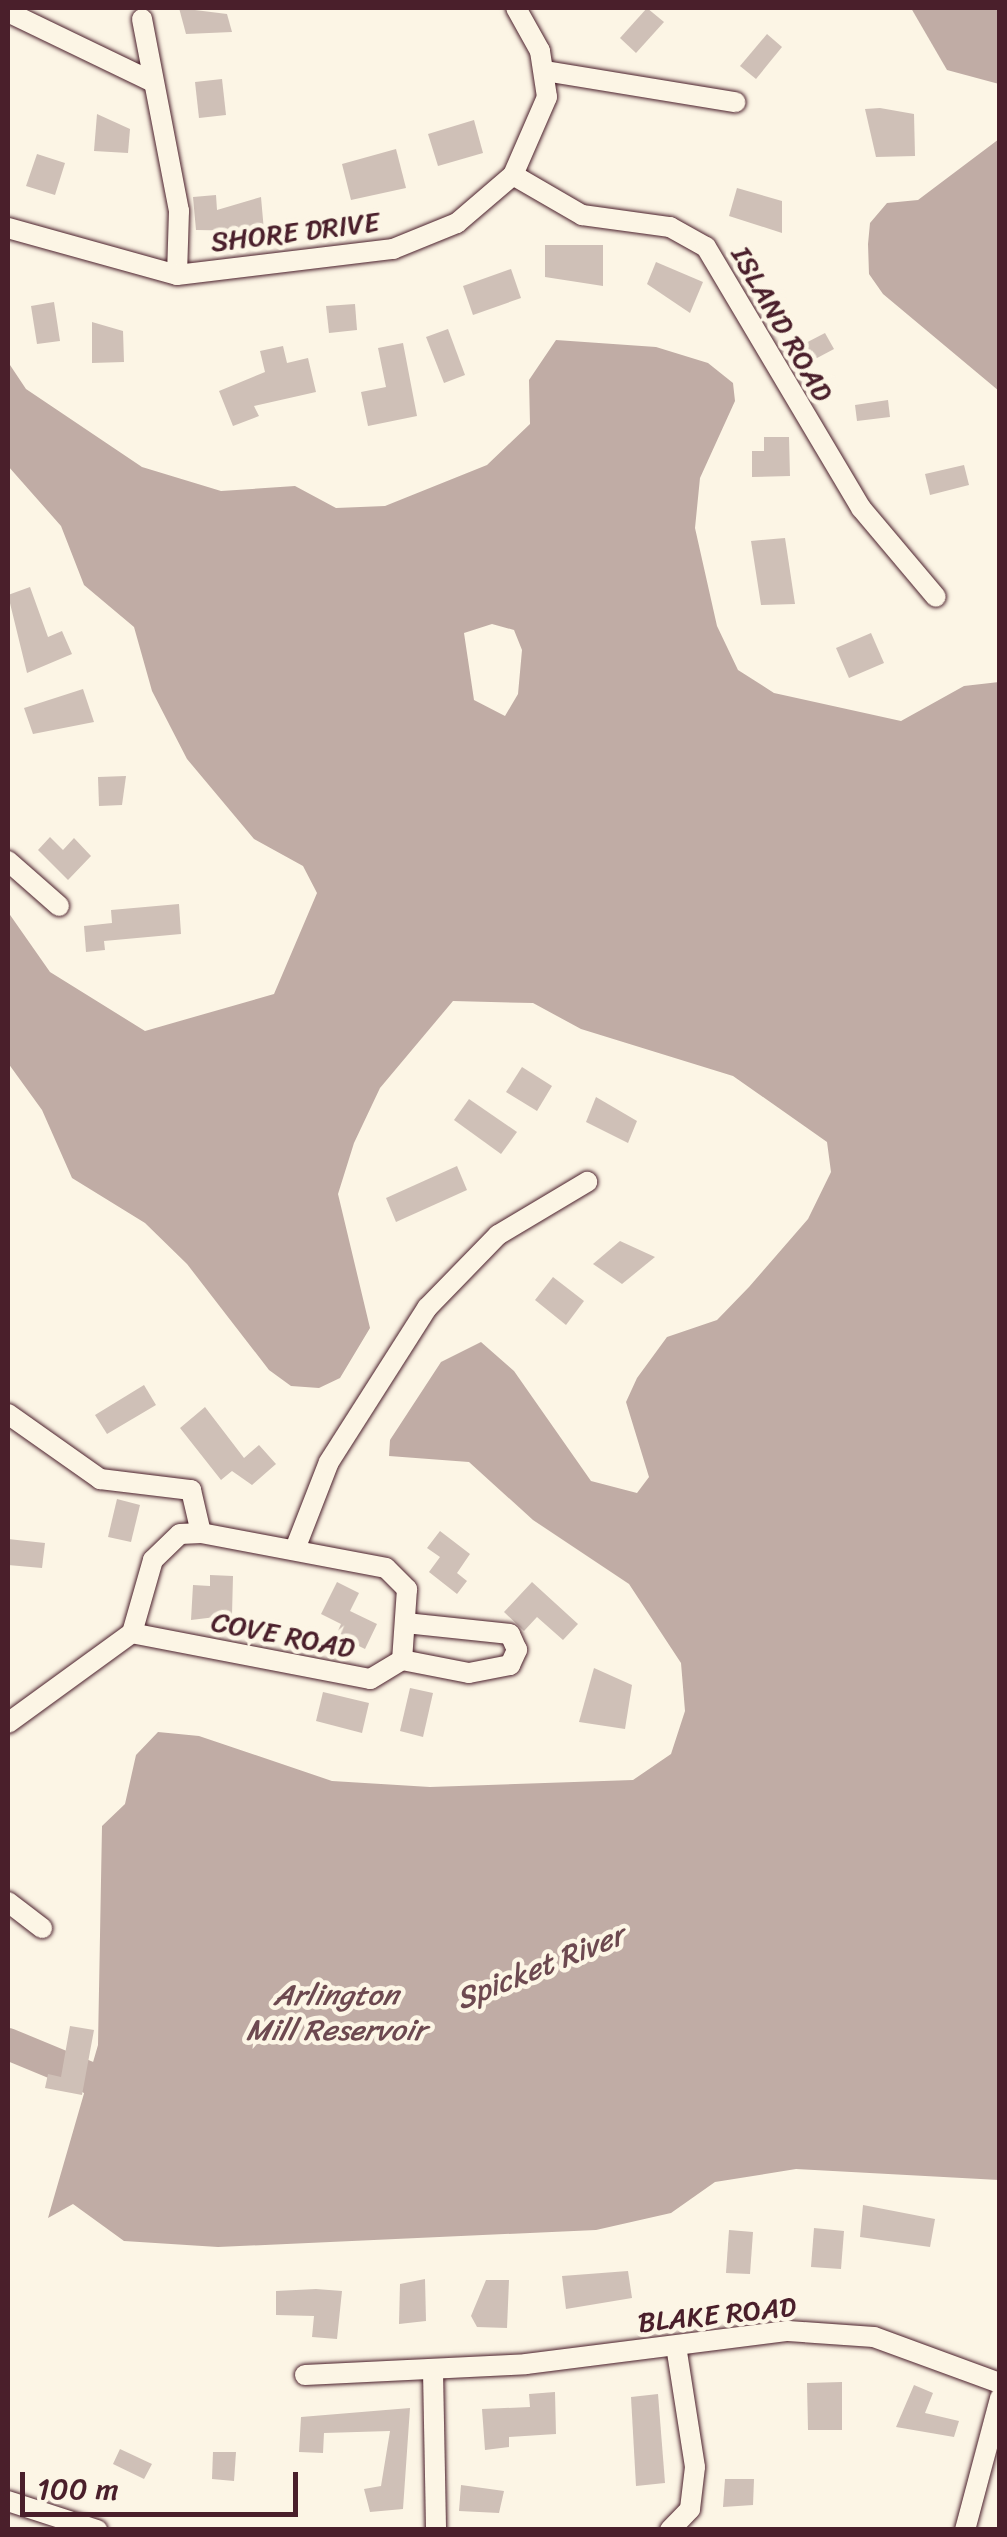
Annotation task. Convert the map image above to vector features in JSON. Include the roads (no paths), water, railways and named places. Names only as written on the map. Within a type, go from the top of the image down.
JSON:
[{"type":"street","points":[[516,8],[545,71],[736,102]]},
{"type":"street","points":[[8,12],[151,81]]},
{"type":"street","points":[[142,19],[179,210],[177,275]]},
{"type":"street","name":"SHORE DRIVE","points":[[8,228],[177,275],[393,248],[457,223],[513,175],[547,97],[545,71]]},
{"type":"street","name":"ISLAND ROAD","points":[[513,175],[582,215],[670,227],[706,248],[861,508],[936,597]]},
{"type":"street","points":[[8,861],[59,906]]},
{"type":"street","points":[[295,1550],[328,1462],[427,1308],[498,1235],[579,1184]]},
{"type":"street","points":[[9,1414],[100,1479],[191,1490],[202,1533]]},
{"type":"street","points":[[8,1723],[132,1633],[153,1560],[180,1534],[202,1533],[395,1572],[407,1589],[402,1660],[469,1673],[510,1666],[517,1650],[510,1634],[406,1623]]},
{"type":"street","name":"COVE ROAD","points":[[132,1633],[348,1678],[379,1677],[402,1660]]},
{"type":"street","points":[[8,1902],[42,1928]]},
{"type":"street","name":"BLAKE ROAD","points":[[305,2375],[433,2370],[831,2332],[874,2338],[1000,2382]]},
{"type":"street","points":[[674,2528],[690,2509],[695,2467],[676,2346]]},
{"type":"street","points":[[433,2370],[436,2530]]},
{"type":"street","points":[[965,2530],[1000,2398]]},
{"type":"street","points":[[8,2500],[50,2523],[96,2530]]},
{"type":"water","points":[[911,8],[999,8],[999,84],[947,70]]},
{"type":"water","points":[[999,139],[999,391],[883,294],[869,274],[868,244],[870,223],[887,203],[918,200]]},
{"type":"water","name":"Arlington Mill Reservoir","points":[[556,340],[656,347],[708,363],[733,383],[735,401],[700,478],[695,528],[717,626],[738,670],[774,693],[901,721],[964,686],[999,682],[999,2180],[796,2169],[715,2182],[671,2213],[596,2230],[218,2247],[124,2241],[73,2204],[48,2218],[98,2045],[102,1826],[125,1804],[136,1755],[158,1732],[199,1736],[332,1781],[430,1787],[633,1780],[671,1754],[685,1711],[681,1663],[629,1584],[533,1520],[469,1462],[389,1456],[390,1440],[441,1362],[481,1342],[514,1371],[591,1481],[637,1493],[649,1477],[626,1402],[637,1378],[667,1337],[717,1320],[749,1287],[808,1219],[831,1172],[827,1142],[733,1076],[581,1029],[533,1003],[453,1001],[380,1088],[354,1143],[338,1194],[370,1328],[340,1378],[319,1388],[291,1386],[269,1370],[187,1264],[145,1223],[72,1178],[42,1110],[8,1063],[8,912],[50,972],[145,1031],[274,994],[317,893],[303,866],[254,839],[187,759],[152,691],[134,627],[84,585],[61,526],[8,466],[8,362],[26,389],[142,467],[221,491],[295,486],[336,508],[385,506],[487,465],[530,424],[529,380]],"holes":[[[492,624],[514,630],[522,650],[518,694],[505,716],[474,700],[464,633]]]},
{"type":"waterway","name":"Spicket River","points":[[8,2044],[90,2078],[132,2078]]}]
